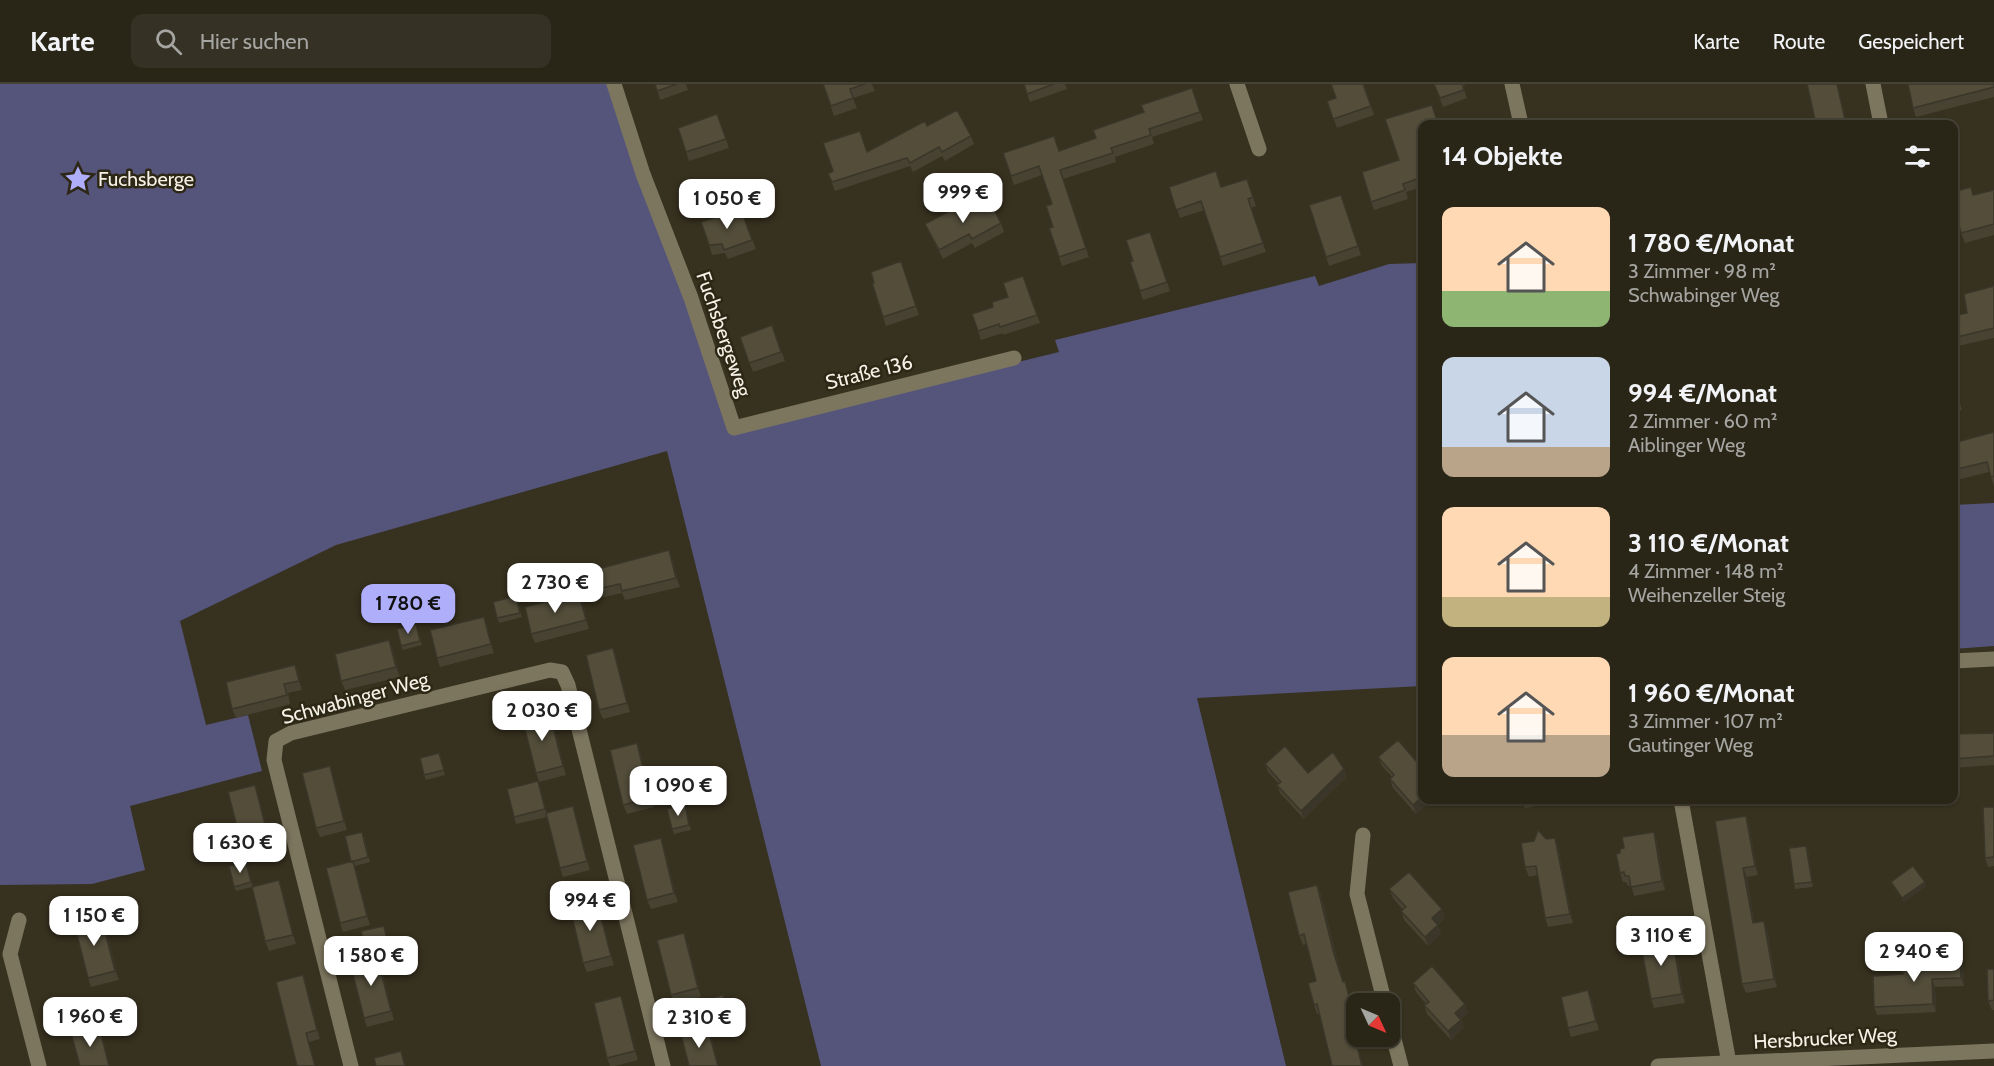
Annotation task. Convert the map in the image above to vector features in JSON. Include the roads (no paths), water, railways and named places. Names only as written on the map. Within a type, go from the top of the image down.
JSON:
[{"type":"street","name":"Fuchsbergeweg","points":[[614,84],[643,174],[691,298],[734,428]]},
{"type":"street","points":[[1238,84],[1259,149]]},
{"type":"street","points":[[1512,84],[1520,120]]},
{"type":"street","points":[[1873,84],[1880,120]]},
{"type":"street","name":"Straße 136","points":[[734,428],[1014,358]]},
{"type":"street","points":[[1958,662],[1994,659]]},
{"type":"street","name":"Schwabinger Weg","points":[[351,1066],[274,760],[276,741],[291,733],[550,670],[562,672],[568,685],[663,1066]]},
{"type":"street","points":[[1683,804],[1729,1063]]},
{"type":"street","points":[[1363,835],[1357,894],[1382,993]]},
{"type":"street","points":[[19,920],[10,954],[39,1066]]},
{"type":"street","points":[[1396,1047],[1401,1066]]},
{"type":"street","name":"Hersbrucker Weg","points":[[1658,1066],[1994,1051]]},
{"type":"place","name":"Fuchsberge","points":[[78,179]]}]
